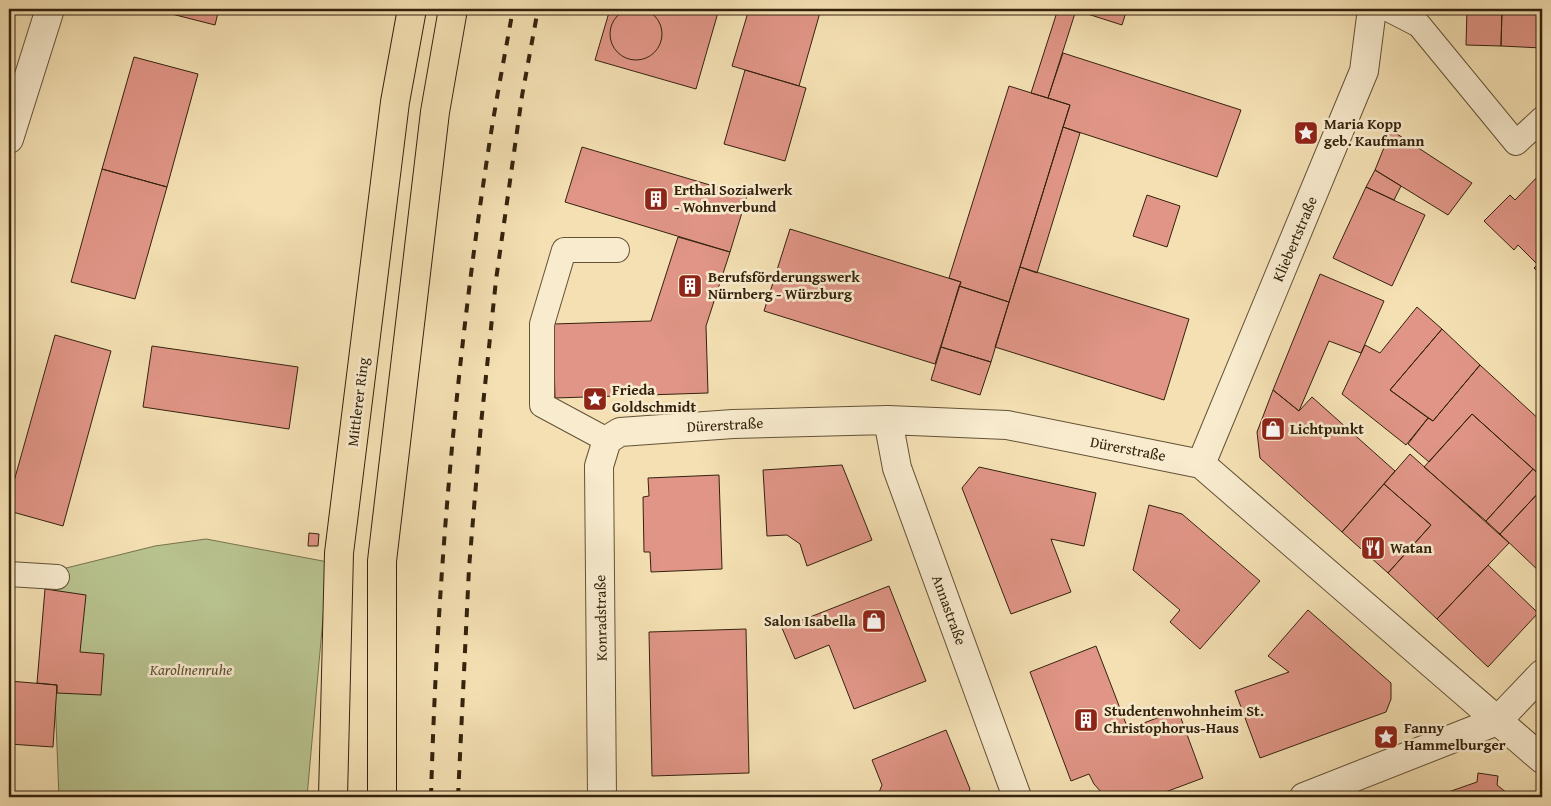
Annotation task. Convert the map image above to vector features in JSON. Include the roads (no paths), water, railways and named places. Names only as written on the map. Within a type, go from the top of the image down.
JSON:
[{"type":"main road","name":"Mittlerer Ring","points":[[333,797],[339,553],[396,102],[412,9]]},
{"type":"main road","points":[[382,797],[382,561],[435,112],[453,9]]},
{"type":"street","points":[[9,139],[50,9]]},
{"type":"street","name":"Kliebertstraße","points":[[1201,464],[1364,71],[1372,9]]},
{"type":"street","name":"Dürerstraße","points":[[607,440],[620,432],[639,430],[733,424],[888,420],[1007,425],[1201,464],[1542,760]]},
{"type":"street","name":"Annastraße","points":[[888,420],[897,468],[1017,797]]},
{"type":"street","name":"Konradstraße","points":[[602,797],[599,466],[607,440]]},
{"type":"street","points":[[1304,797],[1497,721],[1542,674]]},
{"type":"lane","points":[[1388,9],[1419,25],[1516,144],[1542,119]]},
{"type":"lane","points":[[607,440],[542,405],[542,324],[564,250],[617,250]]},
{"type":"lane","points":[[9,574],[57,577]]},
{"type":"railway","points":[[431,797],[443,553],[458,389],[477,227],[513,9]]},
{"type":"railway","points":[[458,797],[469,568],[481,424],[496,280],[522,96],[538,9]]},
{"type":"place","name":"Maria Kopp geb. Kaufmann","points":[[1306,133]]},
{"type":"place","name":"Erthal Sozialwerk - Wohnverbund","points":[[656,199]]},
{"type":"place","name":"Berufsförderungswerk Nürnberg - Würzburg","points":[[690,286]]},
{"type":"place","name":"Frieda Goldschmidt","points":[[595,399]]},
{"type":"place","name":"Lichtpunkt","points":[[1273,429]]},
{"type":"place","name":"Watan","points":[[1373,548]]},
{"type":"place","name":"Salon Isabella","points":[[874,621]]},
{"type":"place","name":"Studentenwohnheim St. Christophorus-Haus","points":[[1086,720]]},
{"type":"place","name":"Fanny Hammelburger","points":[[1386,737]]},
{"type":"park label","name":"Karolinenruhe","points":[[191,670]]}]
